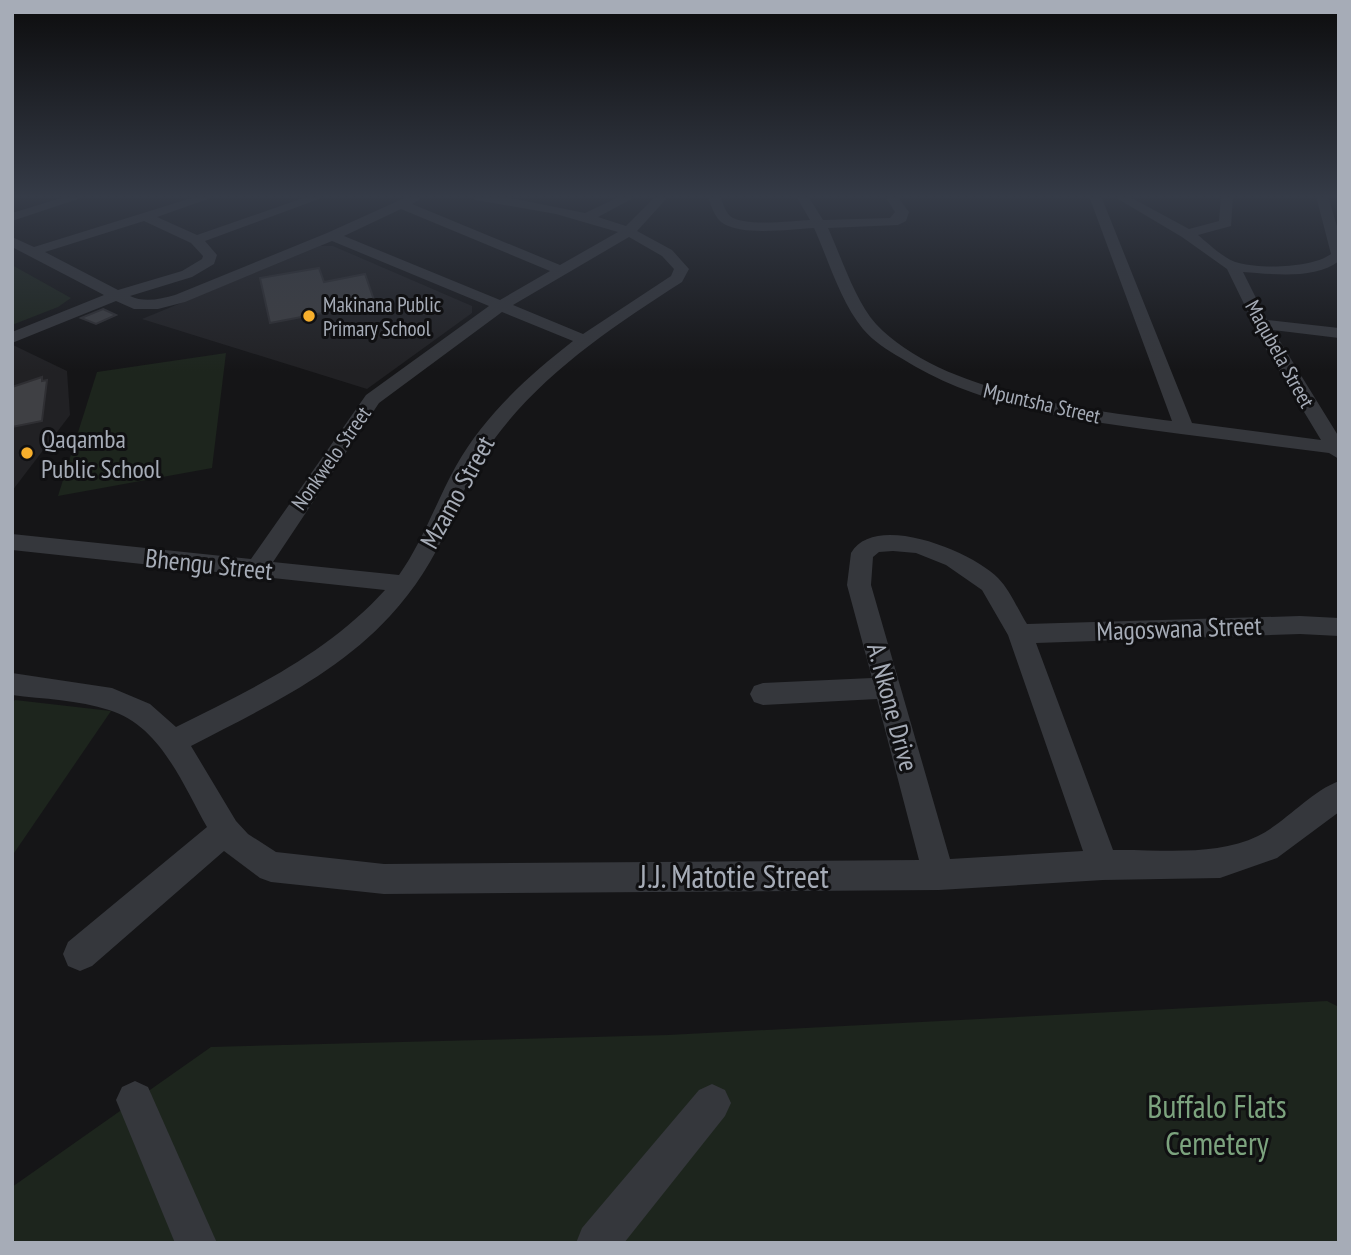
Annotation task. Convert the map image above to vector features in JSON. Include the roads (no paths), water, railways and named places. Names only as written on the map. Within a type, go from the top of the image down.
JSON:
[{"type":"street","points":[[36,255],[114,296],[134,304],[146,305],[180,299],[287,255]]},
{"type":"street","points":[[12,338],[114,296],[160,284],[198,269],[209,261],[210,255]]},
{"type":"street","points":[[375,255],[584,340]]},
{"type":"street","points":[[522,255],[562,271]]},
{"type":"street","name":"Nonkwelo Street","points":[[256,569],[372,399],[498,307],[590,255]]},
{"type":"street","name":"Mzamo Street","points":[[173,742],[324,660],[358,632],[405,584],[468,464],[512,401],[584,340],[677,279],[682,269],[666,255]]},
{"type":"street","name":"Mpuntsha Street","points":[[833,255],[858,310],[869,326],[885,341],[920,363],[986,392],[1027,404],[1084,415],[1337,450]]},
{"type":"street","points":[[1118,255],[1184,427]]},
{"type":"street","name":"Maqubela Street","points":[[1216,255],[1233,267],[1273,349],[1337,450]]},
{"type":"street","points":[[1233,267],[1274,270],[1333,261],[1338,255]]},
{"type":"street","points":[[1262,324],[1339,333]]},
{"type":"street","name":"Bhengu Street","points":[[12,542],[405,584]]},
{"type":"street","name":"A. Nkone Drive","points":[[939,875],[859,585],[862,553],[874,545],[893,543],[919,546],[967,566],[990,583],[1020,634]]},
{"type":"street","name":"Magoswana Street","points":[[1020,634],[1300,625],[1339,627]]},
{"type":"street","points":[[1020,634],[1103,865]]},
{"type":"street","name":"J.J. Matotie Street","points":[[12,684],[112,699],[141,712],[173,742],[225,831],[237,844],[271,867],[384,879],[939,875],[1103,865],[1220,863],[1266,848],[1313,816],[1339,794]]},
{"type":"street","points":[[763,694],[887,688]]},
{"type":"street","points":[[80,954],[225,831]]},
{"type":"street","points":[[135,1100],[195,1243]]},
{"type":"street","points":[[597,1243],[712,1103]]},
{"type":"place","name":"Makinana Public Primary School","points":[[309,316]]},
{"type":"place","name":"Qaqamba Public School","points":[[27,453]]},
{"type":"park label","name":"Buffalo Flats Cemetery","points":[[1217,1124]]}]
